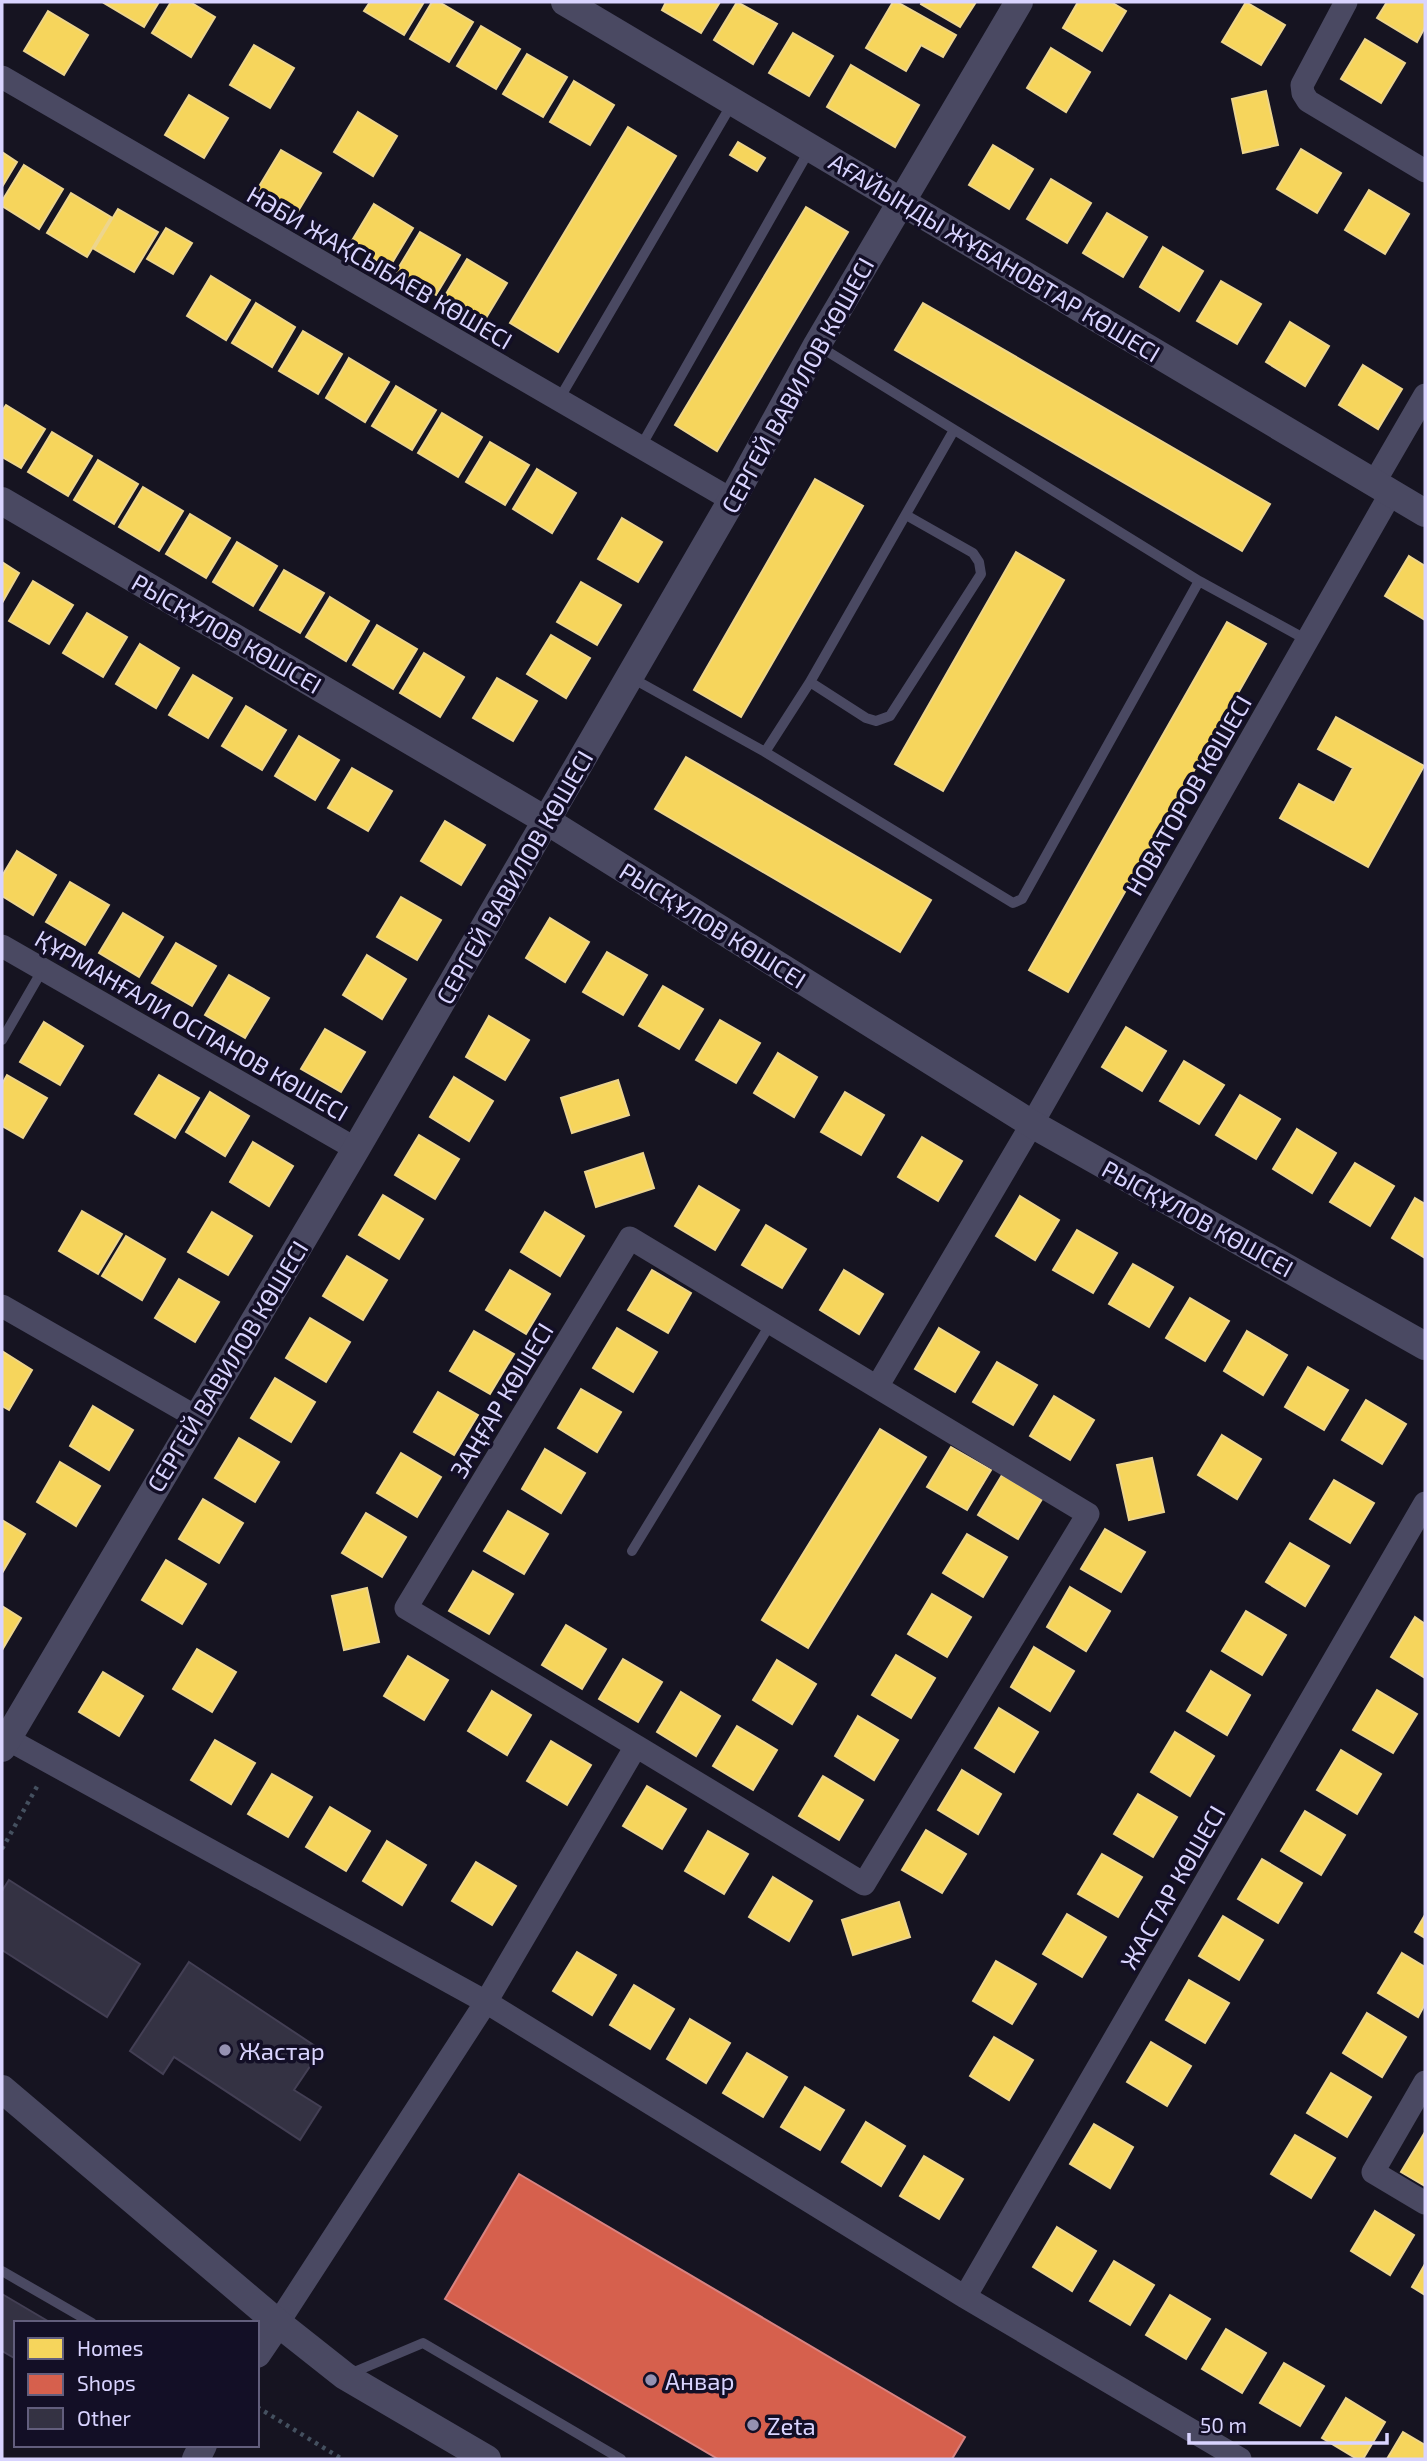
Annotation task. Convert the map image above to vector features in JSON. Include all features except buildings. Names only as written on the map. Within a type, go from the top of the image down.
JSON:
[{"type":"street","name":"АҒАЙЫНДЫ ЖҰБАНОВТАР КӨШЕСІ","points":[[565,2],[1425,513]]},
{"type":"street","name":"СЕРГЕЙ ВАВИЛОВ КӨШЕСІ","points":[[3,1741],[356,1149],[732,500],[817,345],[1019,2]]},
{"type":"street","points":[[1346,2],[1303,85],[1303,93],[1308,101],[1425,171]]},
{"type":"street","name":"НӘБИ ЖАҚСЫБАЕВ КӨШЕСІ","points":[[2,77],[732,500]]},
{"type":"street","name":"НОВАТОРОВ КӨШЕСІ","points":[[1032,1124],[1307,640],[1383,488],[1425,395]]},
{"type":"street","name":"РЫСҚҰЛОВ КӨШСЕІ","points":[[2,501],[547,821],[1032,1124],[1425,1346]]},
{"type":"street","name":"ҚҰРМАНҒАЛИ ОСПАНОВ КӨШЕСІ","points":[[2,946],[356,1149]]},
{"type":"street","points":[[877,1387],[1032,1124]]},
{"type":"street","name":"ЗАҢҒАР КӨШЕСІ","points":[[630,1238],[771,1323],[1088,1514],[864,1884],[406,1608],[630,1238]]},
{"type":"street","points":[[2,1306],[196,1417]]},
{"type":"street","name":"ЖАСТАР КӨШЕСІ","points":[[965,2297],[1425,1503]]},
{"type":"street","points":[[3,1741],[50,1763],[486,2003],[965,2297],[1240,2459]]},
{"type":"street","points":[[259,2351],[486,2003],[636,1746]]},
{"type":"street","points":[[1425,2082],[1373,2172],[1425,2203]]},
{"type":"street","points":[[2,2089],[278,2323],[345,2376],[487,2459]]},
{"type":"lane","points":[[558,401],[734,100]]},
{"type":"lane","points":[[640,448],[811,147]]},
{"type":"lane","points":[[817,345],[1199,582],[1307,640]]},
{"type":"lane","points":[[765,752],[810,682],[954,430]]},
{"type":"lane","points":[[810,682],[866,718],[876,721],[890,716],[981,574],[979,562],[973,553],[905,515]]},
{"type":"lane","points":[[630,677],[765,752],[1013,903],[1022,899],[1199,582]]},
{"type":"lane","points":[[2,1040],[43,969]]},
{"type":"lane","points":[[632,1551],[771,1323]]},
{"type":"lane","points":[[2,2271],[89,2321]]},
{"type":"lane","points":[[345,2376],[423,2343],[621,2459]]},
{"type":"path","points":[[2,1849],[50,1763]]},
{"type":"path","points":[[259,2408],[342,2459]]},
{"type":"place","name":"Жастар","points":[[225,2050]]},
{"type":"place","name":"Анвар","points":[[651,2380]]},
{"type":"place","name":"Zeta","points":[[753,2425]]}]
